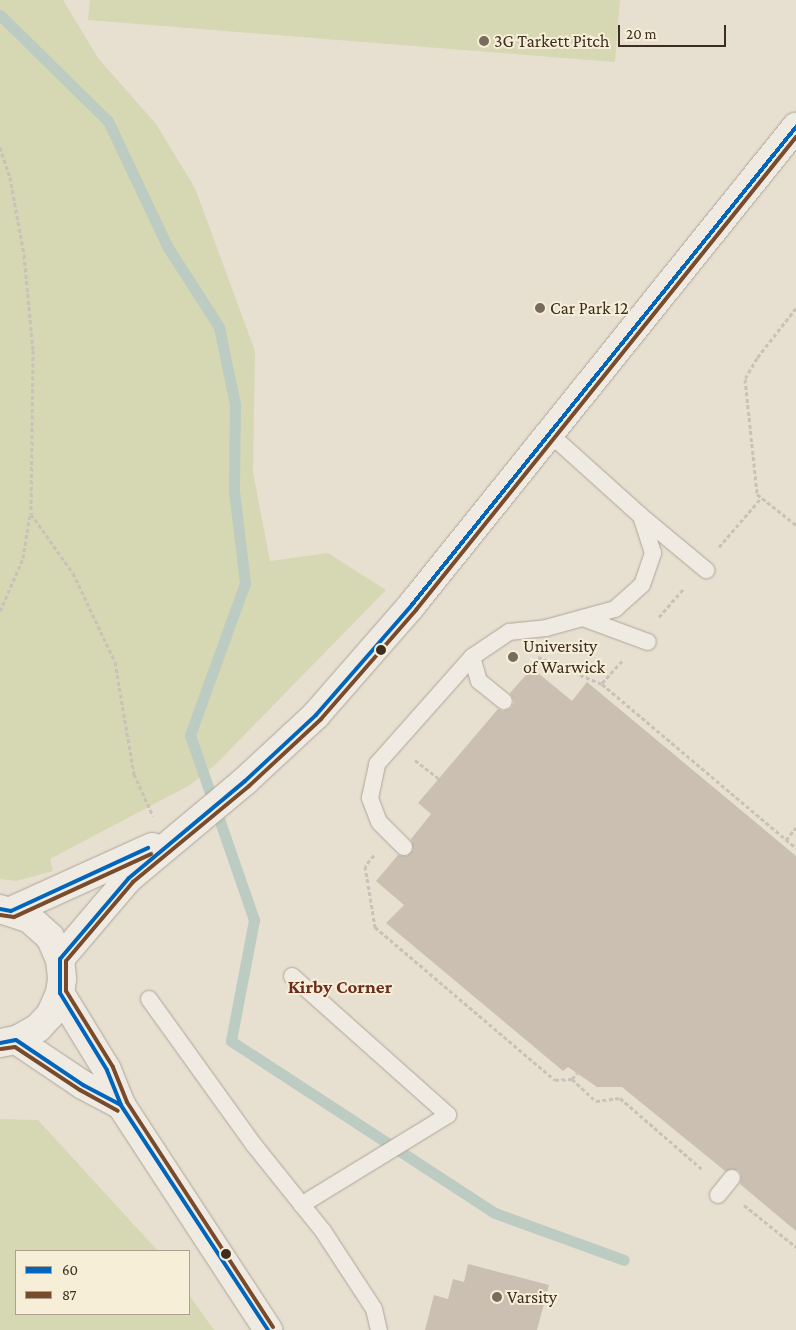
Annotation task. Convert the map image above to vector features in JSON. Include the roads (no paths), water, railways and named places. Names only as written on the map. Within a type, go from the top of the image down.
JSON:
[{"type":"street","points":[[60,959],[129,878],[181,832],[245,781],[316,715],[412,606],[796,127]]},
{"type":"street","points":[[6,910],[181,832]]},
{"type":"street","points":[[6,910],[30,919],[50,937],[60,959],[60,993],[50,1015],[38,1028],[8,1041]]},
{"type":"street","points":[[60,993],[107,1070],[121,1105],[268,1330]]},
{"type":"street","points":[[8,1041],[121,1105]]},
{"type":"lane","points":[[550,434],[641,516],[704,568]]},
{"type":"lane","points":[[399,841],[379,822],[370,798],[377,764],[472,657],[509,632],[546,628],[615,610],[642,585],[653,553],[641,516]]},
{"type":"lane","points":[[583,618],[644,641]]},
{"type":"lane","points":[[472,657],[479,681],[504,701]]},
{"type":"lane","points":[[292,976],[448,1115],[301,1205]]},
{"type":"lane","points":[[149,999],[361,1288],[374,1309],[380,1330]]},
{"type":"waterway","points":[[0,15],[108,121],[167,246],[219,327],[235,404],[234,491],[245,583],[190,735],[254,920],[231,1041],[495,1213],[624,1260]]},
{"type":"place","name":"3G Tarkett Pitch","points":[[484,41]]},
{"type":"place","name":"Car Park 12","points":[[540,308]]},
{"type":"place","name":"University of Warwick","points":[[513,657]]},
{"type":"place","name":"Varsity","points":[[497,1297]]},
{"type":"district","name":"Kirby Corner","points":[[340,987]]}]
